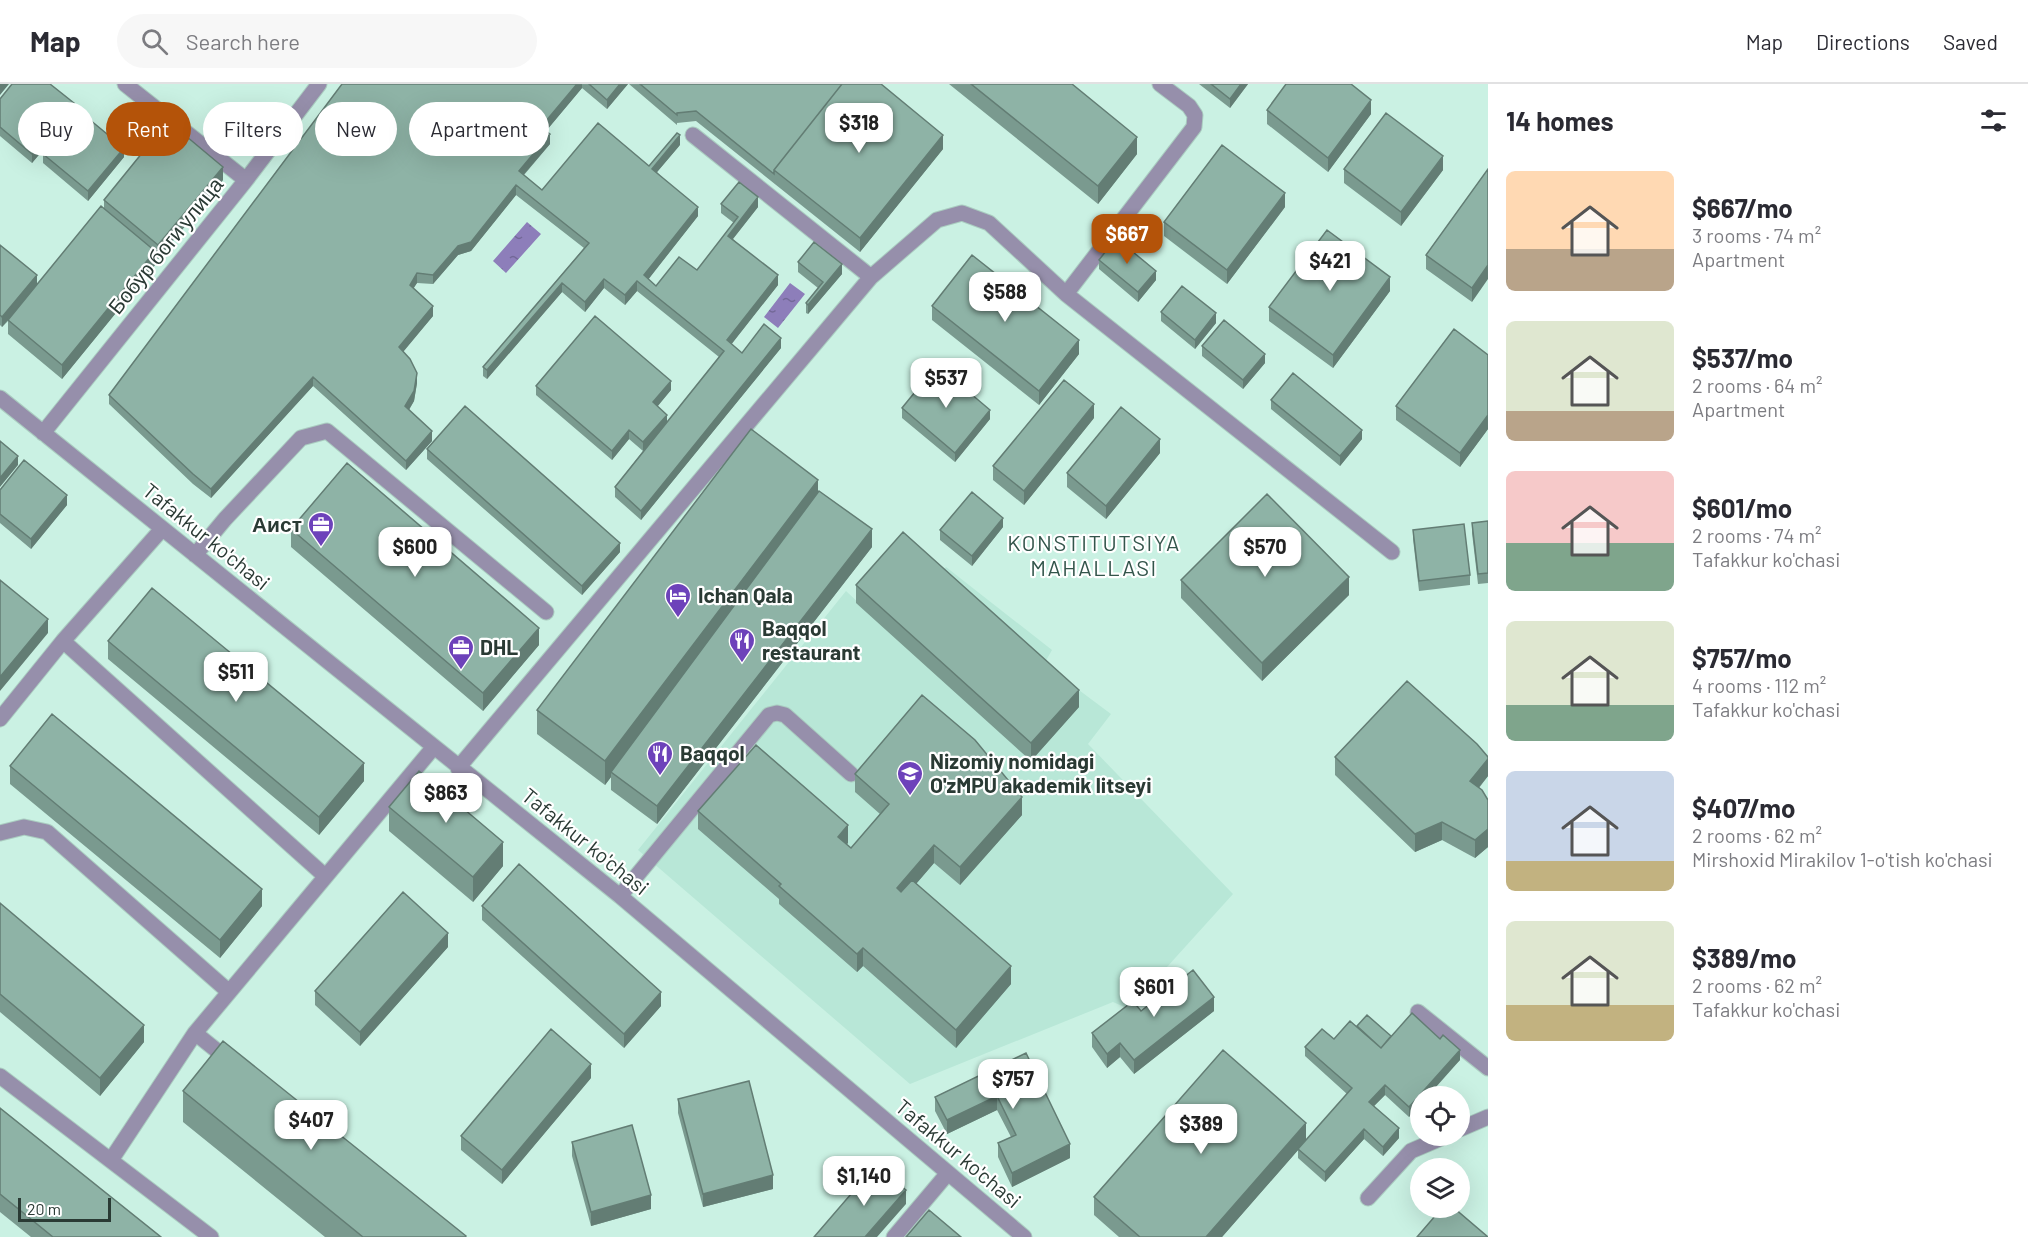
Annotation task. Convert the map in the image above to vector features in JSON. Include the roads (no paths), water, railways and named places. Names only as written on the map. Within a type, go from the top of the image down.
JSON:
[{"type":"street","points":[[125,84],[246,180]]},
{"type":"street","name":"Бобур боги улица","points":[[43,433],[246,180],[319,84]]},
{"type":"street","points":[[1066,294],[1194,127],[1195,115],[1189,106],[1160,84]]},
{"type":"street","points":[[693,135],[871,277]]},
{"type":"street","points":[[458,768],[871,277],[937,220],[962,213],[989,223],[1066,294],[1392,552]]},
{"type":"street","name":"Tafakkur ko'chasi","points":[[0,398],[620,896],[1024,1237]]},
{"type":"street","points":[[195,555],[225,519],[301,438],[327,431],[546,612]]},
{"type":"street","points":[[0,719],[63,641],[162,529]]},
{"type":"street","points":[[63,641],[325,876]]},
{"type":"street","points":[[620,896],[769,715],[777,713],[785,716],[851,774]]},
{"type":"street","points":[[111,1160],[195,1033],[433,748]]},
{"type":"street","points":[[0,833],[24,827],[47,832],[228,991]]},
{"type":"street","points":[[1418,1012],[1488,1068]]},
{"type":"street","points":[[195,1033],[240,1070]]},
{"type":"street","points":[[2,1081],[111,1160],[211,1237]]},
{"type":"street","points":[[1470,1125],[1488,1117]]},
{"type":"street","points":[[1368,1198],[1411,1151],[1423,1146]]},
{"type":"street","points":[[894,1237],[948,1173]]},
{"type":"water","points":[[527,222],[541,234],[506,273],[493,261]]},
{"type":"water","points":[[790,283],[805,294],[778,328],[764,317]]},
{"type":"place","name":"Аист","points":[[321,548]]},
{"type":"place","name":"Ichan Qala","points":[[678,619]]},
{"type":"place","name":"Baqqol restaurant","points":[[742,664]]},
{"type":"place","name":"DHL","points":[[461,671]]},
{"type":"place","name":"Baqqol","points":[[660,777]]},
{"type":"place","name":"Nizomiy nomidagi O'zMPU akademik litseyi","points":[[910,797]]},
{"type":"district","name":"KONSTITUTSIYA MAHALLASI","points":[[1094,556]]}]
